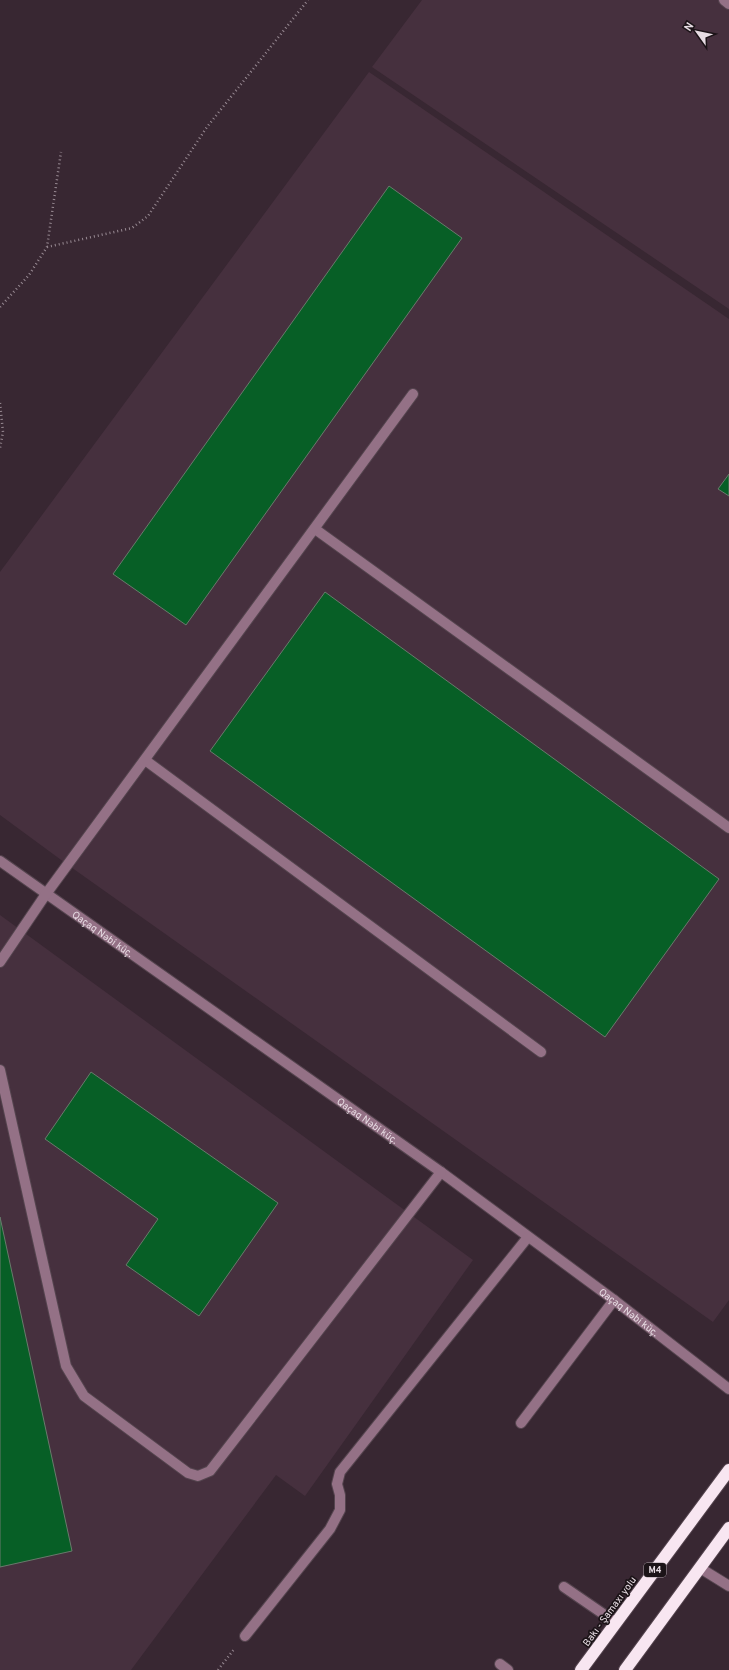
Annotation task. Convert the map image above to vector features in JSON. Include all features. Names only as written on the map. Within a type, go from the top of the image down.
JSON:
[{"type":"highway","name":"Bakı - Şamaxı yolu","points":[[581,1670],[615,1622],[729,1470]]},
{"type":"highway","points":[[625,1670],[729,1528]]},
{"type":"street","points":[[724,0],[729,4]]},
{"type":"street","points":[[0,962],[46,894],[413,394]]},
{"type":"street","points":[[315,529],[729,828]]},
{"type":"street","points":[[145,760],[541,1052]]},
{"type":"street","name":"Qaçaq Nəbi küç.","points":[[0,861],[441,1172],[614,1300],[729,1389]]},
{"type":"street","points":[[0,1070],[66,1366],[84,1396],[188,1473],[198,1476],[210,1471],[441,1172]]},
{"type":"street","points":[[245,1636],[330,1529],[340,1510],[340,1495],[337,1484],[340,1472],[528,1237]]},
{"type":"street","points":[[521,1424],[614,1300]]},
{"type":"street","points":[[700,1568],[729,1586]]},
{"type":"street","points":[[564,1587],[615,1622]]},
{"type":"path","points":[[47,247],[132,228],[148,216],[207,127],[308,0]]},
{"type":"path","points":[[0,307],[29,275],[47,247],[61,152]]},
{"type":"path","points":[[0,403],[4,432],[0,448]]},
{"type":"path","points":[[218,1670],[245,1636]]},
{"type":"shaded area","points":[[422,0],[729,0],[729,309],[372,67]]},
{"type":"shaded area","points":[[369,72],[729,319],[729,1300],[713,1322],[68,865],[0,815],[0,572]]},
{"type":"shaded area","points":[[0,915],[473,1260],[305,1496],[276,1475],[131,1670],[0,1670]]},
{"type":"building","points":[[389,186],[462,238],[186,625],[113,574]]},
{"type":"building","points":[[729,474],[729,496],[718,489]]},
{"type":"building","points":[[325,592],[719,879],[605,1037],[210,751]]},
{"type":"building","points":[[91,1072],[278,1203],[199,1316],[126,1265],[158,1219],[45,1139]]},
{"type":"building","points":[[0,1217],[72,1551],[0,1567]]}]
